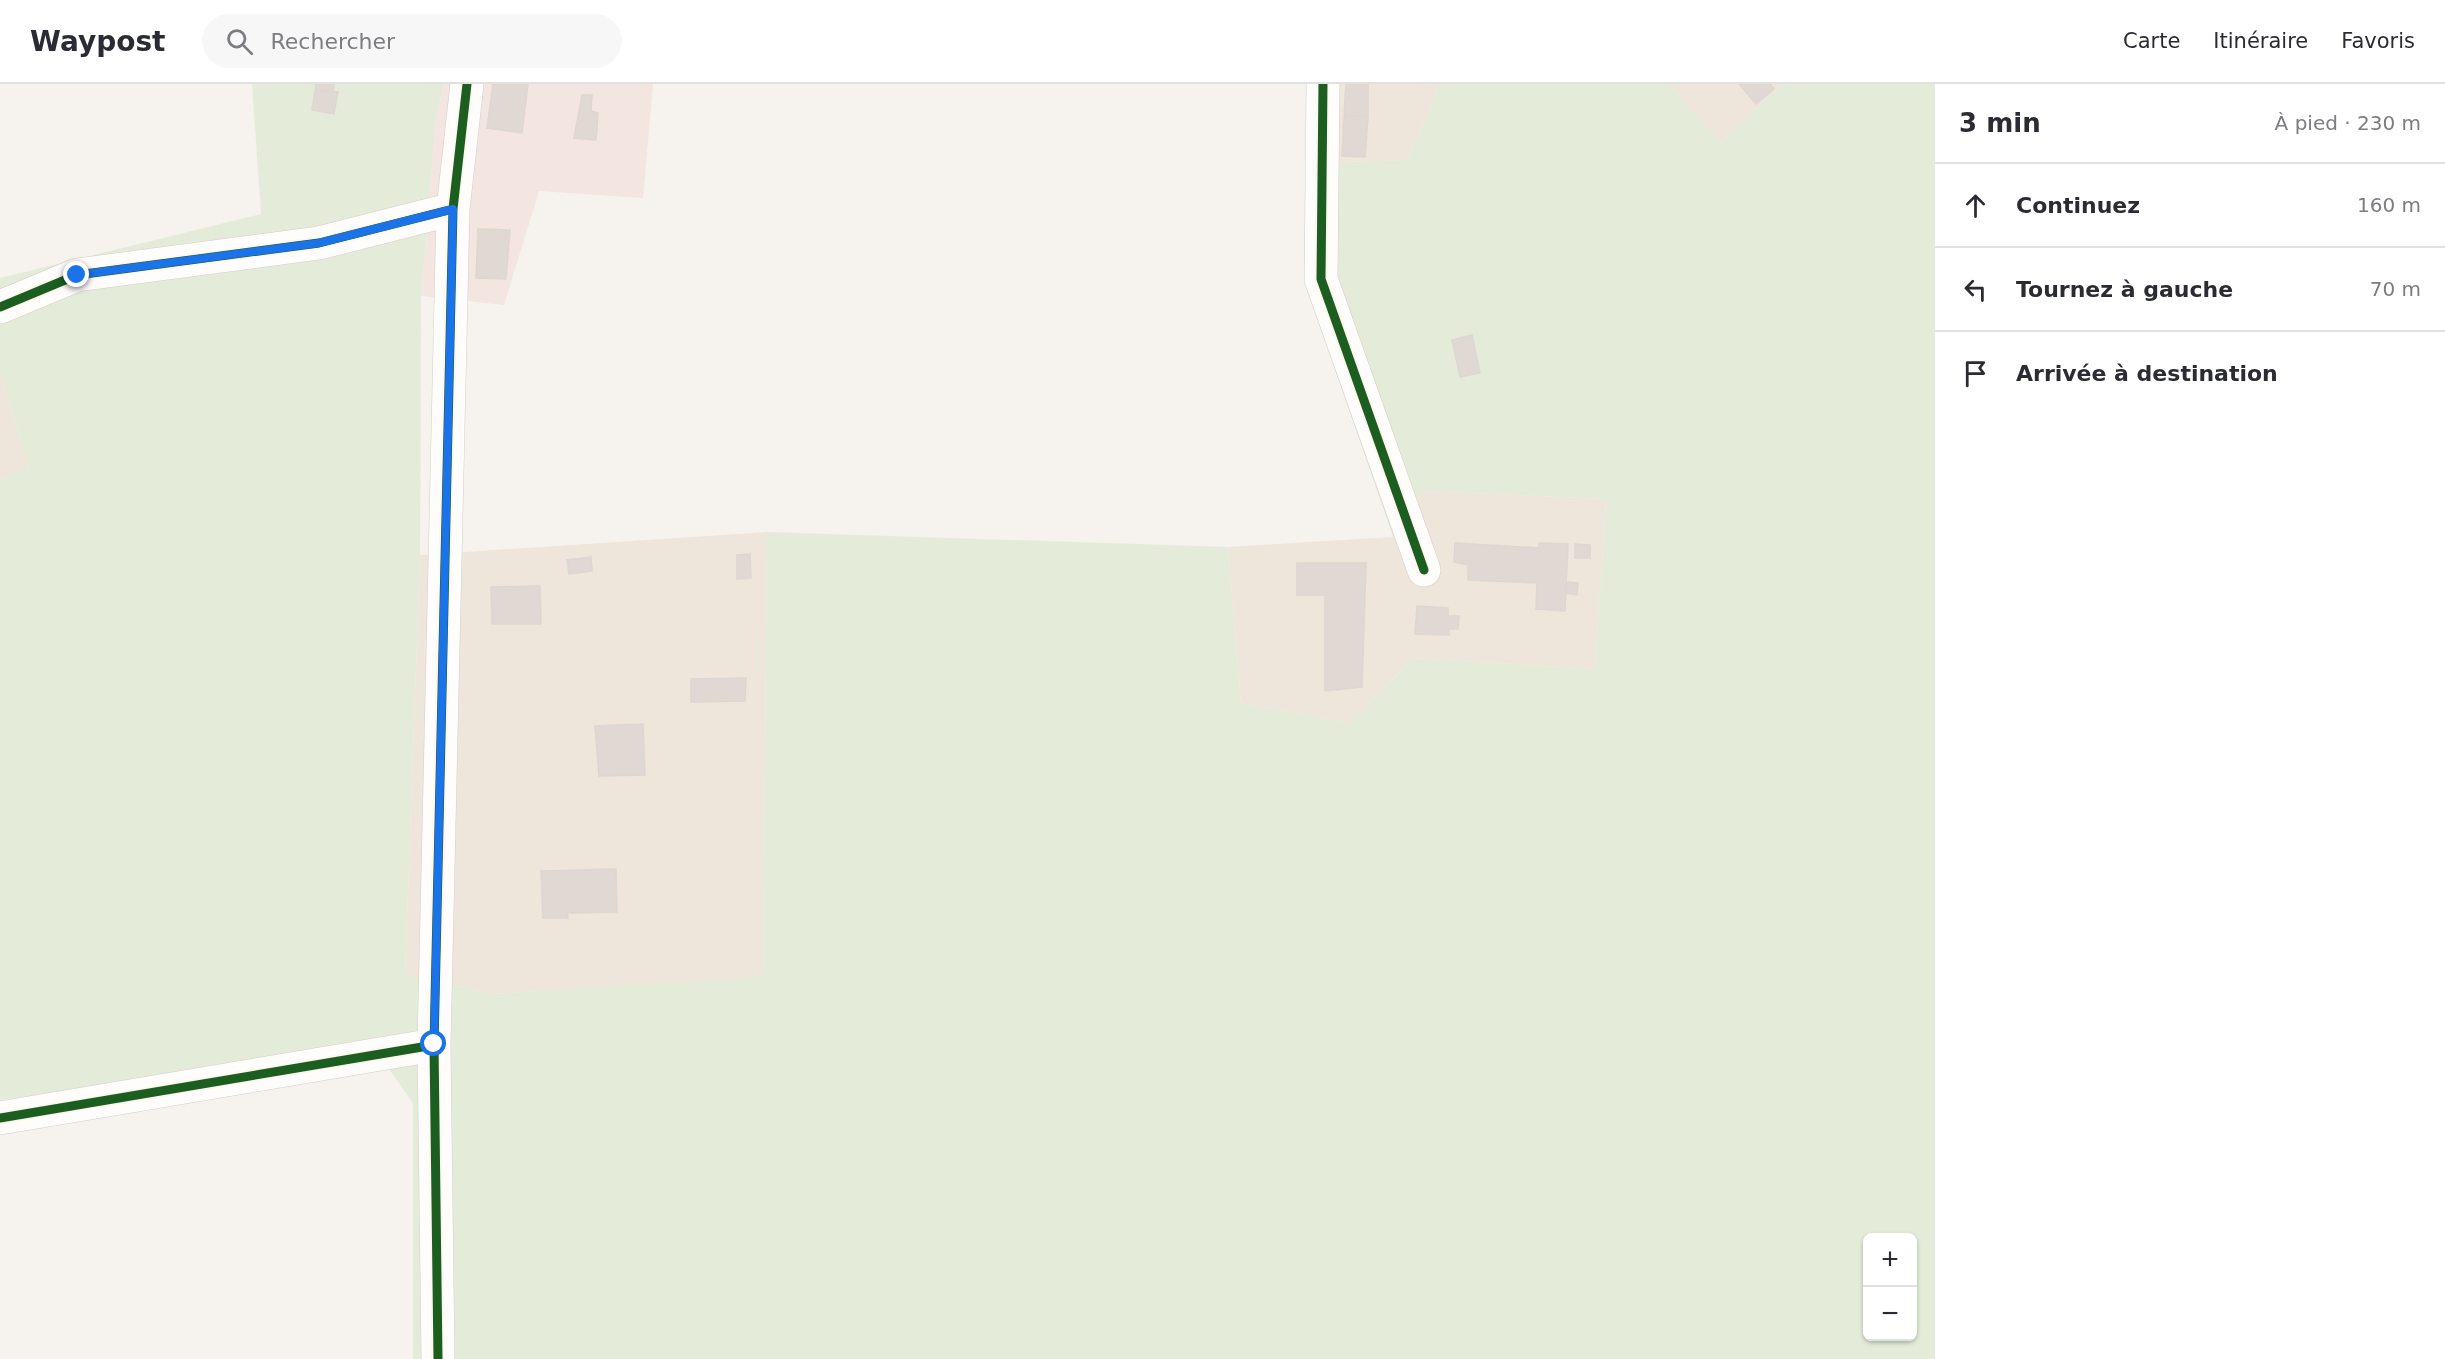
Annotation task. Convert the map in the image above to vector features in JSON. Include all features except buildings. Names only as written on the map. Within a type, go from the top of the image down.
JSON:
[{"type":"street","points":[[438,1359],[434,1044],[453,209],[467,84]]},
{"type":"street","points":[[1323,84],[1320,279],[1424,570]]},
{"type":"street","points":[[0,307],[77,275],[319,243],[453,209]]},
{"type":"street","points":[[0,1118],[434,1044]]},
{"type":"shaded area","points":[[444,84],[653,84],[643,198],[539,191],[504,305],[421,296],[436,117]]},
{"type":"shaded area","points":[[1313,84],[1440,84],[1408,160],[1306,163]]},
{"type":"shaded area","points":[[1669,84],[1783,84],[1721,143]]},
{"type":"shaded area","points":[[0,373],[29,467],[0,480]]},
{"type":"shaded area","points":[[1422,491],[1606,499],[1595,669],[1413,658],[1351,723],[1241,703],[1228,547],[1393,537]]},
{"type":"shaded area","points":[[767,532],[763,977],[492,994],[405,975],[420,555]]},
{"type":"green space","points":[[252,84],[444,84],[436,117],[421,296],[420,555],[405,975],[492,994],[763,976],[767,532],[1228,547],[1241,703],[1351,723],[1413,658],[1595,669],[1606,499],[1422,491],[1393,537],[1304,280],[1306,163],[1408,160],[1440,84],[1669,84],[1721,143],[1783,84],[1935,84],[1935,1359],[413,1359],[413,1103],[375,1049],[0,1100],[0,480],[29,467],[0,373],[0,278],[261,214]]},
{"type":"cycle path","points":[[438,1359],[434,1045],[453,209],[467,84]]},
{"type":"cycle path","points":[[1323,84],[1321,279],[1424,570]]},
{"type":"cycle path","points":[[0,307],[77,275],[319,243],[453,209]]},
{"type":"cycle path","points":[[0,1118],[434,1045]]},
{"type":"route","points":[[77,275],[319,243],[453,209],[434,1044]]}]
